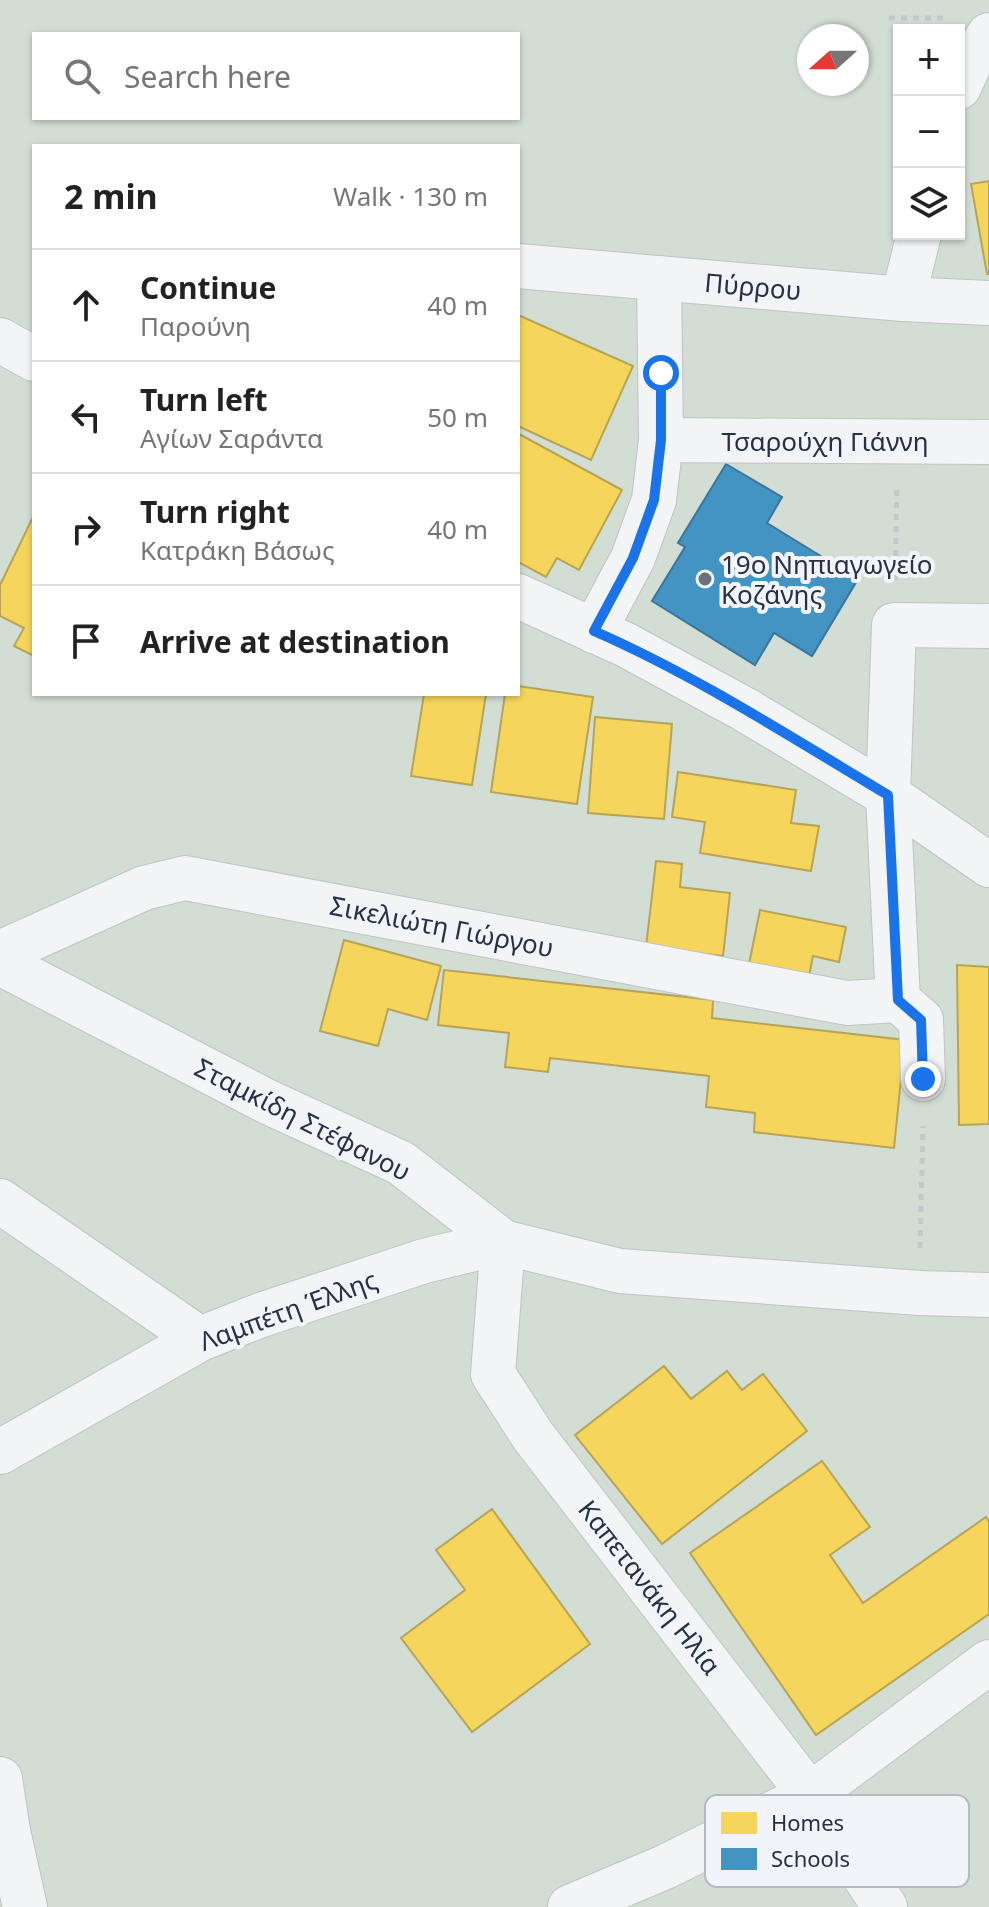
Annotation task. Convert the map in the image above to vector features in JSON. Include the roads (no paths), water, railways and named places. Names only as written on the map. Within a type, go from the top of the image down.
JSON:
[{"type":"street","points":[[965,74],[989,35]]},
{"type":"street","points":[[903,299],[918,240]]},
{"type":"street","name":"Πύρρου","points":[[520,266],[903,299],[989,303]]},
{"type":"street","points":[[594,631],[633,558],[654,500],[661,440],[659,278]]},
{"type":"street","points":[[0,340],[32,358]]},
{"type":"street","name":"Τσαρούχη Γιάννη","points":[[661,440],[989,442]]},
{"type":"street","points":[[520,597],[626,645],[744,709],[888,795],[989,865]]},
{"type":"street","points":[[923,1079],[921,1020],[898,1000],[888,795],[894,625],[989,626]]},
{"type":"street","name":"Σικελιώτη Γιώργου","points":[[0,953],[144,888],[185,878],[847,1003],[898,1000]]},
{"type":"street","name":"Σταμκίδη Στέφανου","points":[[0,963],[268,1102],[401,1163],[503,1242],[620,1271],[920,1293],[989,1295]]},
{"type":"street","points":[[0,1201],[200,1339]]},
{"type":"street","name":"Λαμπέτη Έλλης","points":[[0,1452],[200,1339],[261,1315],[424,1261],[503,1242]]},
{"type":"street","name":"Καπετανάκη Ηλία","points":[[503,1242],[493,1374],[533,1436],[810,1795]]},
{"type":"street","points":[[810,1795],[989,1662]]},
{"type":"street","points":[[0,1779],[25,1907]]},
{"type":"street","points":[[570,1907],[705,1847]]},
{"type":"street","name":"Καπετανάκη Ηλία","points":[[872,1887],[885,1907]]},
{"type":"place","name":"19ο Νηπιαγωγείο Κοζάνης","points":[[705,579]]}]
